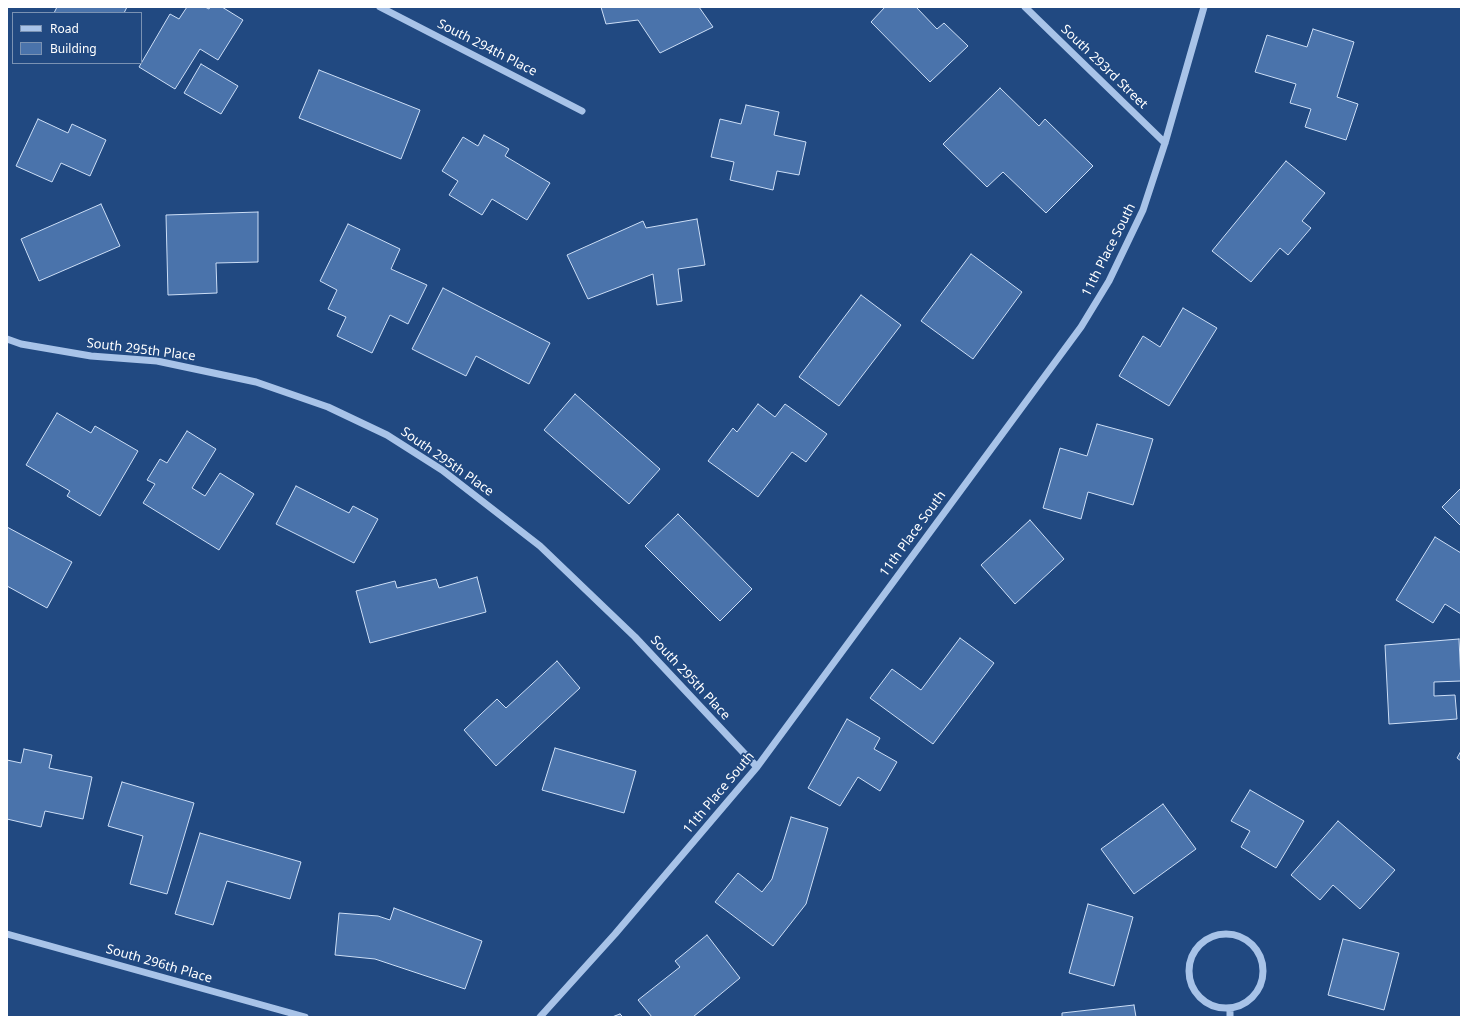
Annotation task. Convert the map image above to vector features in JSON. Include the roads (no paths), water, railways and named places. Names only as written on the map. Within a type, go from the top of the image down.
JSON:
[{"type":"street","name":"South 294th Place","points":[[380,7],[582,111]]},
{"type":"street","name":"South 293rd Street","points":[[1026,7],[1166,143]]},
{"type":"street","name":"11th Place South","points":[[540,1017],[615,934],[757,768],[1081,327],[1109,282],[1143,210],[1166,143],[1204,7]]},
{"type":"street","name":"South 295th Place","points":[[7,339],[21,344],[91,356],[157,361],[256,382],[328,407],[387,435],[442,470],[540,546],[635,637],[757,768]]},
{"type":"street","name":"South 296th Place","points":[[7,934],[305,1017]]},
{"type":"street","points":[[1228,934],[1240,937],[1250,943],[1258,953],[1262,964],[1263,976],[1259,988],[1252,998],[1241,1005],[1230,1008],[1218,1007],[1206,1002],[1197,994],[1191,984],[1189,972],[1190,960],[1196,949],[1204,941],[1215,936],[1228,934]]},
{"type":"street","points":[[1230,1008],[1230,1017]]}]
